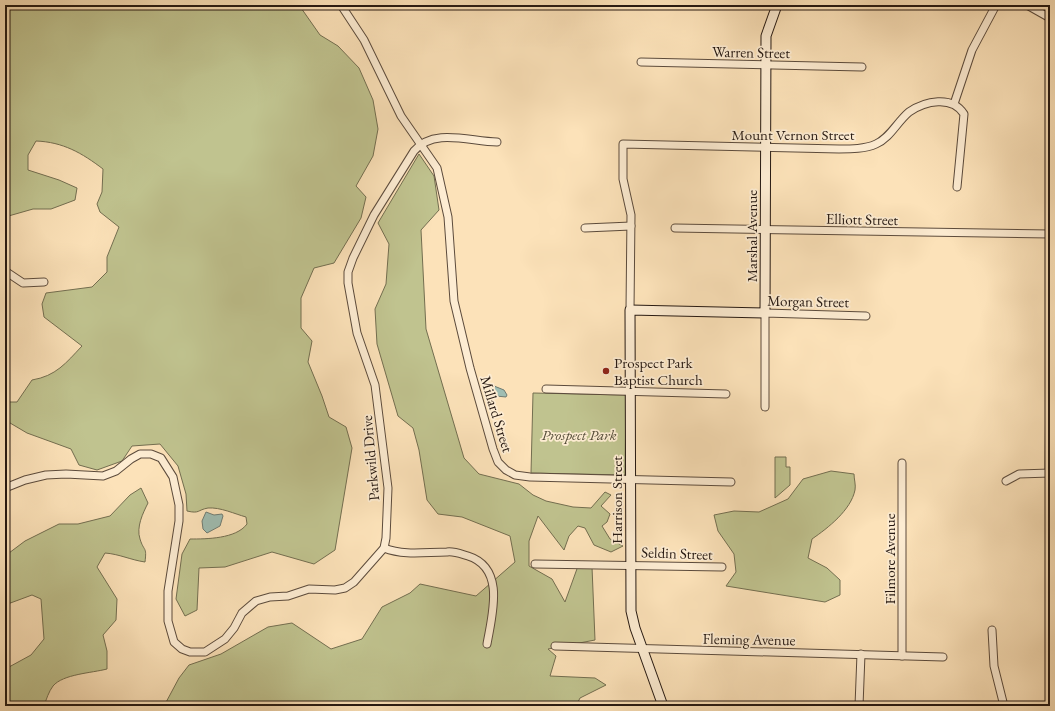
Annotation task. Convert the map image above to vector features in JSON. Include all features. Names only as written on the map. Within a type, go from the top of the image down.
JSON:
[{"type":"street","name":"Millard Street","points":[[341,5],[364,40],[401,116],[435,163],[439,173],[448,217],[450,270],[454,301],[473,381],[498,462],[510,473],[530,477],[731,482]]},
{"type":"street","name":"Marshal Avenue","points":[[765,407],[765,65],[766,36],[776,5]]},
{"type":"street","points":[[957,187],[964,114],[954,104],[972,50],[996,5]]},
{"type":"street","points":[[1027,5],[1050,18]]},
{"type":"street","name":"Warren Street","points":[[641,62],[862,67]]},
{"type":"street","name":"Mount Vernon Street","points":[[623,144],[839,149],[868,147],[880,142],[901,119],[917,108],[942,101],[954,104]]},
{"type":"street","points":[[421,144],[434,138],[444,137],[497,142]]},
{"type":"street","name":"Parkwild Drive","points":[[384,548],[386,532],[387,474],[375,385],[360,341],[348,283],[348,272],[352,258],[374,216],[414,151],[421,144]]},
{"type":"street","name":"Harrison Street","points":[[623,144],[623,179],[630,208],[631,226],[631,611],[663,706]]},
{"type":"street","points":[[586,228],[631,226]]},
{"type":"street","name":"Elliott Street","points":[[675,228],[1050,234]]},
{"type":"street","points":[[5,271],[23,283],[44,282]]},
{"type":"street","name":"Morgan Street","points":[[630,310],[866,316]]},
{"type":"street","points":[[1006,480],[1019,474],[1050,473],[1050,374]]},
{"type":"street","points":[[546,389],[726,394]]},
{"type":"street","points":[[5,488],[25,480],[46,475],[66,474],[103,476],[116,471],[140,454],[151,454],[161,458],[173,477],[179,505],[180,521],[168,591],[169,626],[172,637],[178,646],[193,653],[209,650],[225,639],[245,610],[256,601],[265,598],[288,596],[309,589],[335,590],[350,585],[384,548],[406,553],[454,552],[472,557],[485,566],[491,575],[494,594],[487,644]]},
{"type":"street","name":"Filmore Avenue","points":[[902,463],[902,656]]},
{"type":"street","name":"Seldin Street","points":[[535,564],[630,564],[722,567]]},
{"type":"street","points":[[992,630],[994,666],[1004,706]]},
{"type":"street","name":"Fleming Avenue","points":[[555,646],[861,654],[943,658]]},
{"type":"street","points":[[859,706],[861,654]]},
{"type":"green space","points":[[5,5],[299,5],[320,35],[338,46],[359,68],[373,100],[378,129],[373,156],[356,186],[366,197],[361,218],[334,263],[314,268],[301,298],[301,328],[312,341],[308,362],[329,417],[346,427],[352,448],[335,550],[314,564],[272,552],[225,567],[199,568],[197,610],[185,616],[176,599],[182,554],[190,539],[220,537],[236,533],[247,524],[246,517],[213,508],[196,512],[187,511],[186,494],[178,466],[160,444],[132,446],[122,461],[97,470],[79,465],[71,449],[27,433],[5,420],[5,402],[17,402],[32,380],[48,375],[60,368],[82,346],[44,317],[42,304],[46,293],[92,287],[107,272],[107,257],[119,227],[100,212],[97,204],[102,192],[103,169],[72,149],[36,141],[28,155],[28,170],[59,180],[77,188],[75,200],[51,209],[33,209],[5,217]]},
{"type":"green space","points":[[419,154],[434,176],[439,210],[421,230],[426,329],[464,458],[479,474],[519,484],[533,495],[546,501],[573,507],[591,508],[605,492],[611,495],[601,506],[610,514],[607,522],[602,526],[610,539],[623,546],[611,552],[594,545],[585,528],[578,526],[569,536],[564,550],[538,516],[529,541],[529,566],[552,579],[565,602],[578,566],[592,567],[595,640],[548,649],[556,656],[550,676],[595,678],[606,685],[580,698],[576,706],[164,706],[179,678],[189,665],[221,654],[268,627],[292,623],[331,649],[362,639],[382,607],[410,593],[420,584],[476,596],[515,562],[510,536],[462,517],[438,514],[427,500],[419,450],[413,428],[398,416],[377,344],[375,309],[386,284],[389,244],[378,223]]},
{"type":"green space","name":"Prospect Park","points":[[533,393],[626,395],[625,475],[531,473]]},
{"type":"green space","points":[[775,457],[786,457],[786,467],[790,467],[790,485],[775,498]]},
{"type":"green space","points":[[831,471],[854,474],[855,490],[849,505],[838,518],[812,539],[808,558],[827,568],[840,580],[840,595],[825,602],[726,586],[736,572],[734,554],[718,531],[714,515],[734,511],[759,512],[788,499],[803,479]]},
{"type":"green space","points":[[141,488],[148,503],[141,520],[139,530],[141,543],[145,551],[145,562],[105,553],[97,567],[117,599],[116,620],[103,635],[107,651],[107,669],[78,674],[58,682],[50,690],[44,706],[5,706],[5,672],[9,667],[31,655],[44,639],[41,599],[32,595],[5,605],[5,556],[25,541],[59,524],[78,524],[110,516],[130,495]]},
{"type":"water","points":[[494,386],[504,390],[507,395],[506,397],[496,396],[491,393],[491,389]]},
{"type":"water","points":[[206,512],[214,515],[222,514],[223,516],[220,526],[207,533],[203,529],[202,521]]},
{"type":"place","name":"Prospect Park Baptist Church","points":[[606,371]]}]
